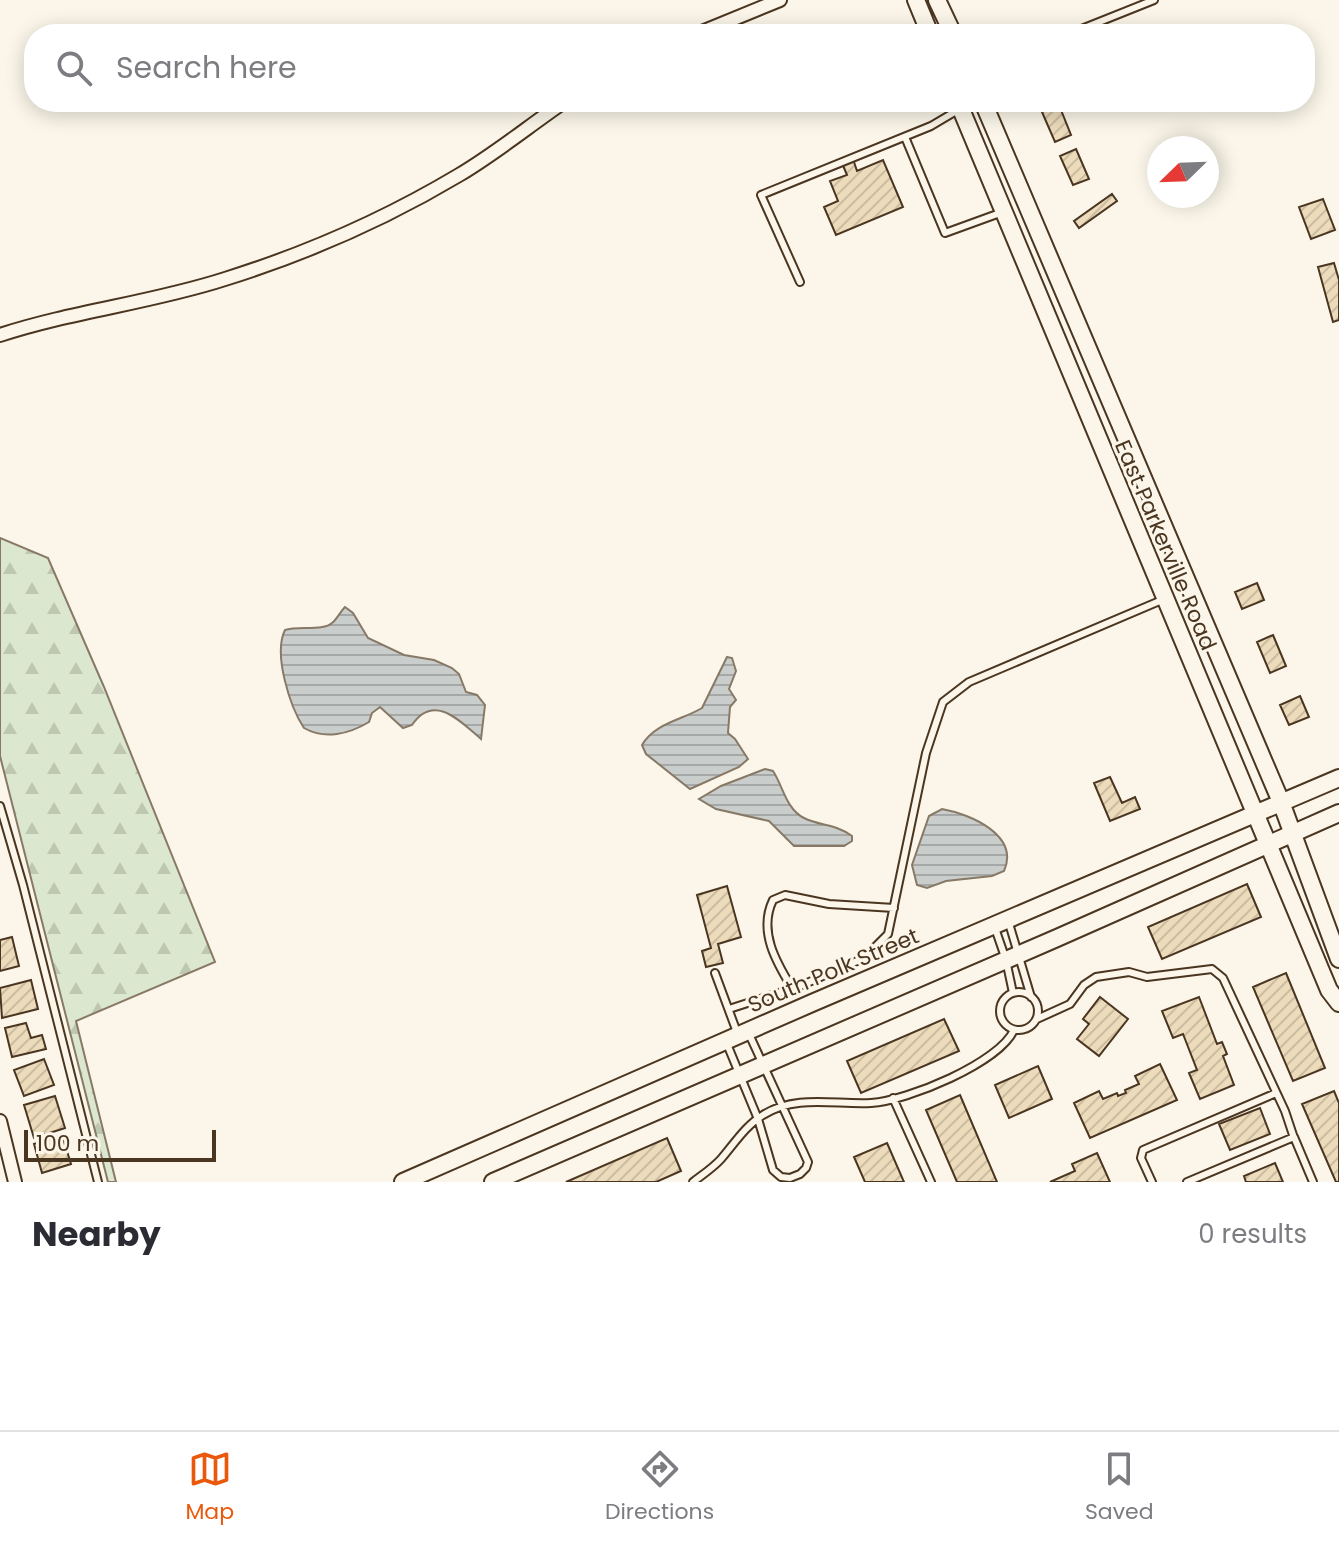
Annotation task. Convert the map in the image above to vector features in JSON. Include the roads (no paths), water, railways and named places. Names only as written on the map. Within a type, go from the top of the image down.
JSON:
[{"type":"main road","points":[[916,0],[926,24]]},
{"type":"main road","points":[[937,0],[948,24]]},
{"type":"main road","name":"East Parkerville Road","points":[[967,112],[1004,212],[1254,814],[1329,990],[1339,1003]]},
{"type":"main road","name":"East Parkerville Road","points":[[987,112],[1281,802],[1339,959]]},
{"type":"main road","points":[[1066,361],[1089,352]]},
{"type":"main road","name":"South Polk Street","points":[[405,1182],[1001,921],[1339,778]]},
{"type":"main road","points":[[493,1182],[1339,813]]},
{"type":"street","points":[[721,24],[780,0]]},
{"type":"street","points":[[0,335],[167,296],[278,260],[367,223],[426,194],[483,160],[550,112]]},
{"type":"street","points":[[0,1121],[15,1182]]},
{"type":"lane","points":[[1094,24],[1154,0]]},
{"type":"lane","points":[[800,282],[761,195],[931,126],[952,112]]},
{"type":"lane","points":[[905,137],[945,233],[1004,212]]},
{"type":"lane","points":[[729,1009],[792,988],[864,958],[888,934],[926,753],[943,702],[969,682],[1165,599]]},
{"type":"lane","points":[[0,806],[98,1182]]},
{"type":"lane","points":[[792,988],[777,963],[768,938],[768,911],[773,900],[785,895],[829,904],[894,908]]},
{"type":"lane","points":[[1001,921],[1013,957],[1038,1006],[1037,1019]]},
{"type":"lane","points":[[1001,921],[1013,957],[1013,993]]},
{"type":"lane","points":[[1031,997],[1025,993],[1013,993],[1002,1001],[999,1014],[1006,1026],[1014,1030],[1029,1028],[1037,1019],[1070,1004],[1084,985],[1096,977],[1129,972],[1147,977],[1212,969],[1223,978],[1313,1182]]},
{"type":"lane","points":[[715,973],[737,1036],[740,1075],[758,1119],[773,1170],[781,1177],[800,1174],[808,1162],[762,1065],[737,1036]]},
{"type":"lane","points":[[693,1182],[719,1162],[758,1119],[782,1107],[799,1102],[874,1103],[924,1088],[976,1064],[1002,1047],[1014,1030]]},
{"type":"lane","points":[[1152,1182],[1141,1158],[1143,1150],[1276,1093]]},
{"type":"lane","points":[[893,1098],[931,1182]]},
{"type":"lane","points":[[1187,1182],[1294,1138]]}]
